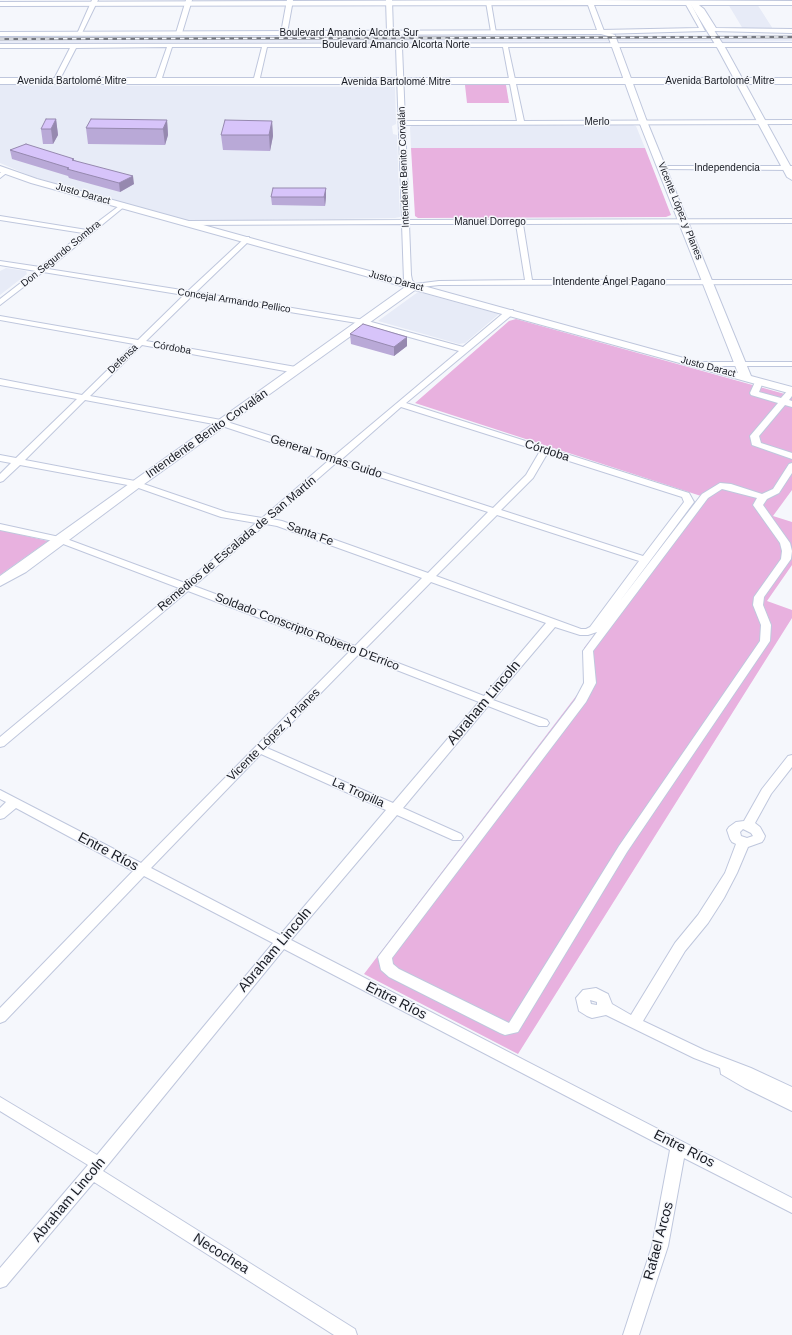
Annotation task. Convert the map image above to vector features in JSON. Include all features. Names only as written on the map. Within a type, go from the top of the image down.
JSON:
[{"type":"main road","name":"Avenida Bartolomé Mitre","points":[[0,81],[792,81]]},
{"type":"street","points":[[526,0],[536,3]]},
{"type":"street","points":[[589,1],[601,32]]},
{"type":"street","points":[[0,4],[94,2],[536,3],[589,1],[792,3]]},
{"type":"street","points":[[78,33],[94,2]]},
{"type":"street","points":[[180,33],[189,2]]},
{"type":"street","points":[[284,33],[289,2]]},
{"type":"street","points":[[389,2],[390,32]]},
{"type":"street","points":[[614,34],[698,32],[703,30],[691,2]]},
{"type":"street","points":[[691,2],[702,10],[713,29],[720,32],[792,31]]},
{"type":"street","points":[[691,2],[719,45],[762,122],[790,168],[792,177]]},
{"type":"street","points":[[488,3],[494,32]]},
{"type":"street","name":"Boulevard Amancio Alcorta Sur","points":[[0,34],[601,32],[614,34]]},
{"type":"street","name":"Vicente López y Planes","points":[[614,34],[614,45],[746,378]]},
{"type":"street","points":[[505,45],[521,122]]},
{"type":"street","name":"Boulevard Amancio Alcorta Norte","points":[[0,46],[792,45]]},
{"type":"street","points":[[56,81],[74,46]]},
{"type":"street","points":[[158,81],[170,46]]},
{"type":"street","points":[[256,82],[265,46]]},
{"type":"street","name":"Intendente Benito Corvalán","points":[[399,46],[408,281],[413,286]]},
{"type":"street","name":"Merlo","points":[[402,123],[792,122]]},
{"type":"street","name":"Independencia","points":[[663,168],[790,168]]},
{"type":"street","name":"Justo Daract","points":[[2,172],[792,391]]},
{"type":"street","name":"Don Segundo Sombra","points":[[0,303],[123,205]]},
{"type":"street","points":[[0,218],[88,232]]},
{"type":"street","name":"Manuel Dorrego","points":[[189,223],[792,221]]},
{"type":"street","points":[[519,222],[529,282]]},
{"type":"street","name":"Defensa","points":[[0,479],[246,239]]},
{"type":"street","name":"Concejal Armando Pellico","points":[[0,263],[364,322],[466,350]]},
{"type":"street","name":"Intendente Ángel Pagano","points":[[427,284],[529,282],[792,282]]},
{"type":"street","name":"Intendente Benito Corvalán","points":[[0,582],[61,540],[135,484],[413,286],[427,284]]},
{"type":"street","name":"Remedios de Escalada de San Martín","points":[[0,743],[187,587],[400,404],[510,312]]},
{"type":"street","name":"Córdoba","points":[[0,318],[296,370]]},
{"type":"street","points":[[696,364],[792,364]]},
{"type":"street","name":"General Tomas Guido","points":[[0,382],[221,423],[645,560]]},
{"type":"street","points":[[759,382],[754,393],[792,404]]},
{"type":"street","points":[[792,391],[754,436],[754,441],[757,445],[792,456]]},
{"type":"street","name":"Córdoba","points":[[400,404],[686,495],[689,502],[645,560]]},
{"type":"street","name":"Vicente López y Planes","points":[[0,1017],[142,869],[530,476],[545,450]]},
{"type":"street","name":"Santa Fe","points":[[0,458],[135,484],[224,515],[279,523],[580,632],[588,632],[594,629],[645,560]]},
{"type":"street","points":[[763,497],[728,486],[720,486],[705,496],[588,651],[590,683],[580,702],[385,957],[386,966],[394,973],[505,1028],[512,1028],[623,850],[765,641],[766,625],[758,605],[759,597],[786,559],[786,551],[785,543],[758,505],[763,497],[776,491],[792,466]]},
{"type":"street","name":"Soldado Conscripto Roberto D'Errico","points":[[0,527],[61,540],[357,651],[543,723]]},
{"type":"street","name":"Abraham Lincoln","points":[[0,1280],[96,1168],[282,942],[553,622]]},
{"type":"street","name":"La Tropilla","points":[[260,749],[457,837]]},
{"type":"street","points":[[634,1022],[680,947],[703,919],[719,894],[731,873],[743,843],[752,843],[758,839],[758,833],[748,825],[766,792],[792,759]]},
{"type":"street","name":"Entre Ríos","points":[[0,794],[792,1206]]},
{"type":"street","points":[[0,815],[14,802]]},
{"type":"street","points":[[604,1007],[699,1054],[750,1084],[792,1105]]},
{"type":"street","points":[[699,1054],[746,1072],[792,1094]]},
{"type":"street","name":"Necochea","points":[[0,1104],[349,1335]]},
{"type":"street","name":"Rafael Arcos","points":[[631,1335],[660,1246],[670,1198],[678,1146]]},
{"type":"shaded area","points":[[728,4],[757,4],[773,29],[743,29]]},
{"type":"shaded area","points":[[792,35],[792,41],[723,42],[720,40],[712,40],[713,41],[0,43],[0,37]]},
{"type":"shaded area","points":[[0,85],[395,87],[396,124],[392,126],[393,134],[397,135],[400,217],[180,220],[33,177],[0,163]]},
{"type":"shaded area","points":[[465,85],[506,85],[509,103],[467,103]]},
{"type":"shaded area","points":[[413,125],[633,125],[636,126],[645,148],[411,148],[410,127]]},
{"type":"shaded area","points":[[411,148],[645,148],[671,215],[666,217],[418,218],[415,216]]},
{"type":"shaded area","points":[[6,268],[26,271],[27,274],[0,295],[0,271]]},
{"type":"shaded area","points":[[418,292],[499,314],[465,343],[459,344],[378,321]]},
{"type":"shaded area","points":[[516,319],[792,396],[792,490],[773,516],[792,522],[792,565],[767,601],[792,610],[792,618],[518,1054],[364,974],[586,683],[584,648],[701,496],[415,403],[509,321]]},
{"type":"shaded area","points":[[0,530],[48,541],[0,575]]},
{"type":"building","points":[[46,119],[56,119],[51,129],[41,129]]},
{"type":"building","points":[[91,119],[167,120],[163,129],[86,128]]},
{"type":"building","points":[[225,120],[272,121],[269,135],[221,135]]},
{"type":"building","points":[[26,144],[74,159],[72,160],[133,176],[119,183],[67,169],[69,168],[10,150]]},
{"type":"building","points":[[273,188],[326,188],[324,197],[271,197]]},
{"type":"building","points":[[363,324],[407,337],[394,347],[350,334]]},
{"type":"railway","points":[[0,39],[792,37]]}]
